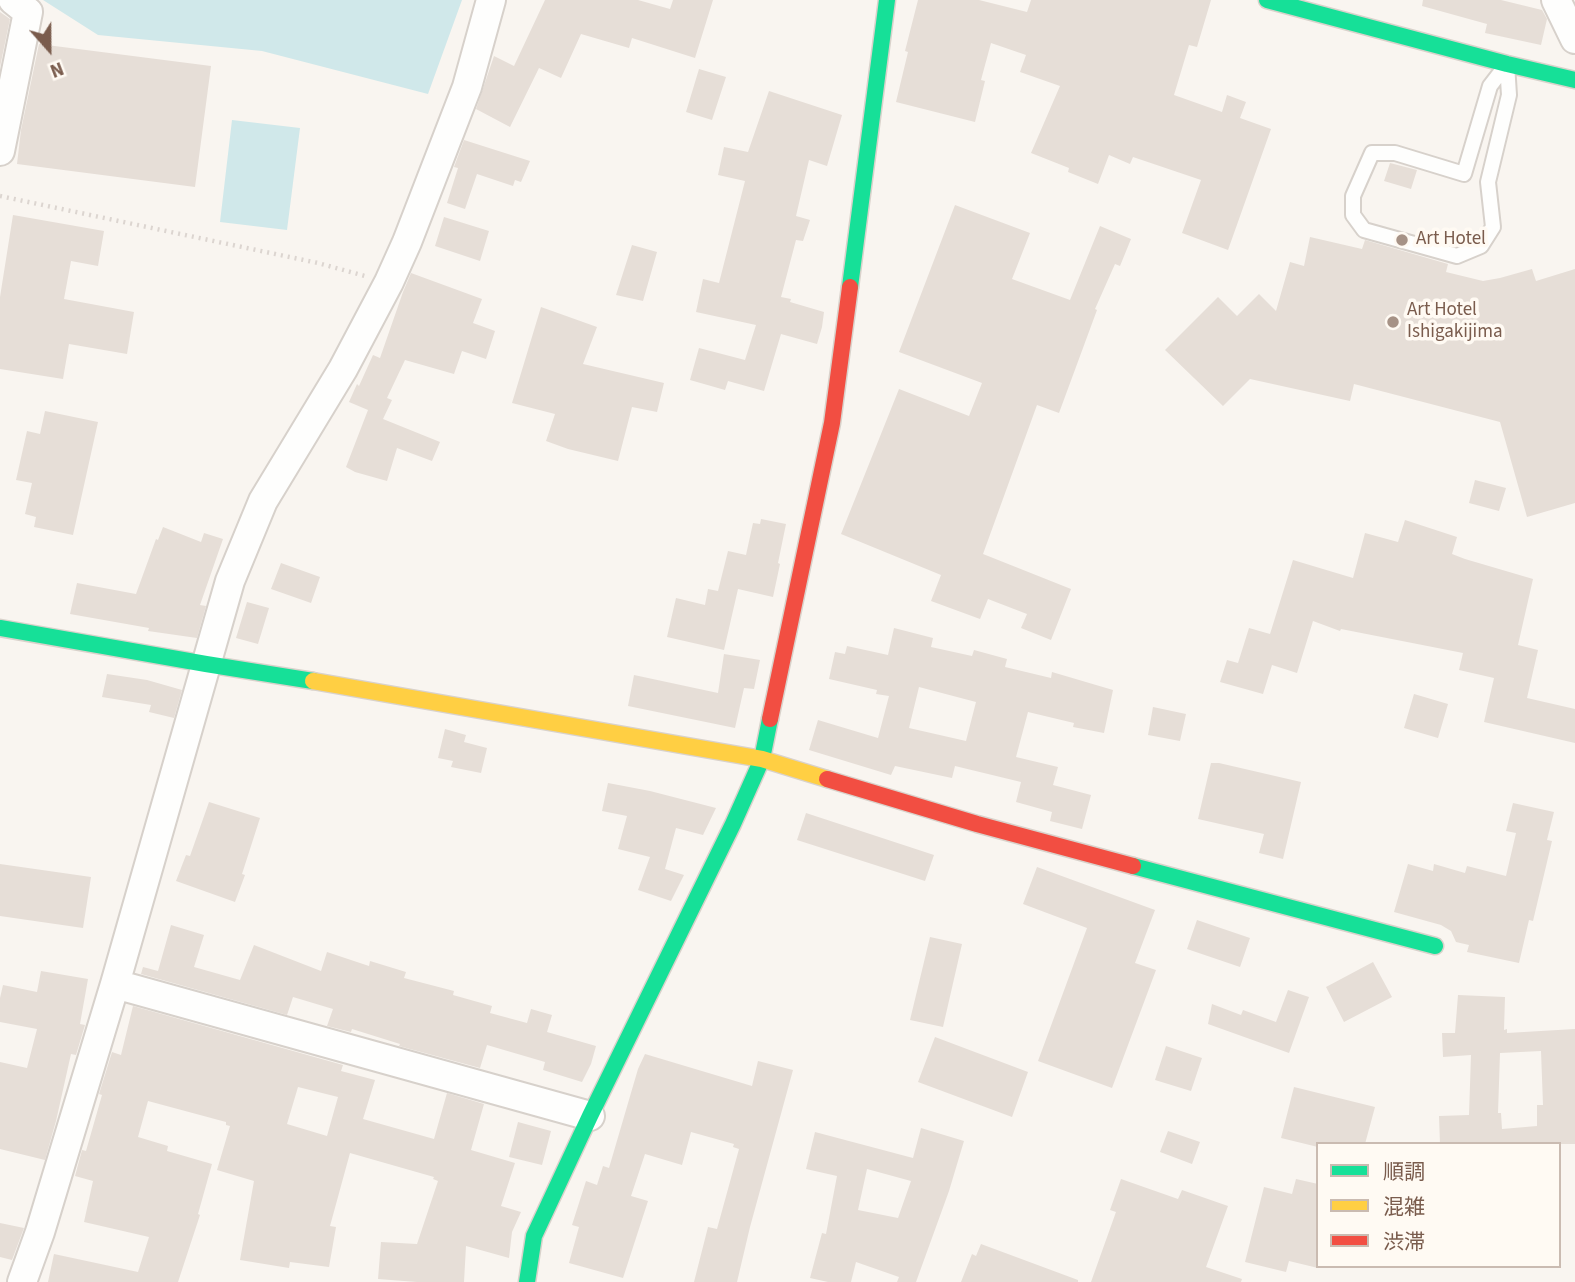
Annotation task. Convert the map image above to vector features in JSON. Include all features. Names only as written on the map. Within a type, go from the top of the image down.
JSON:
[{"type":"street","points":[[0,151],[29,12],[13,0]]},
{"type":"street","points":[[22,1282],[40,1232],[115,984],[230,580],[263,501],[343,369],[407,242],[467,87],[491,0]]},
{"type":"street","points":[[527,1282],[534,1236],[762,760],[832,424],[887,0]]},
{"type":"street","points":[[1267,0],[1575,80]]},
{"type":"street","points":[[1556,0],[1575,39]]},
{"type":"street","points":[[0,628],[762,760],[977,824],[1435,946]]},
{"type":"street","points":[[115,984],[590,1116]]},
{"type":"lane","points":[[1464,174],[1490,86],[1507,64]]},
{"type":"lane","points":[[1488,183],[1395,153],[1372,153],[1353,196],[1353,215],[1364,230],[1457,256],[1481,246],[1493,227],[1488,183],[1509,95],[1507,64]]},
{"type":"path","points":[[0,196],[318,263],[389,282]]},
{"type":"water","points":[[43,0],[462,0],[428,94],[262,51],[98,35]]},
{"type":"water","points":[[232,120],[300,128],[287,230],[220,222]]},
{"type":"building","points":[[545,0],[638,0],[670,9],[673,0],[713,0],[695,58],[632,38],[629,48],[581,34],[561,78],[539,68],[510,127],[476,109],[494,56],[514,66]]},
{"type":"building","points":[[918,0],[979,0],[1027,12],[1031,0],[1211,0],[1197,47],[1189,45],[1174,95],[1222,112],[1227,95],[1246,102],[1240,118],[1271,129],[1228,250],[1182,233],[1201,180],[1133,157],[1130,164],[1109,155],[1098,184],[1068,172],[1069,168],[1031,153],[1060,86],[1020,72],[1026,55],[991,43],[981,80],[985,81],[975,122],[896,102]]},
{"type":"building","points":[[1423,0],[1501,0],[1542,10],[1547,19],[1541,45],[1485,33],[1487,24],[1422,6]]},
{"type":"building","points":[[0,12],[10,19],[0,67]]},
{"type":"building","points":[[39,44],[211,66],[195,187],[17,164],[21,130]]},
{"type":"building","points":[[699,69],[726,77],[712,120],[686,112]]},
{"type":"building","points":[[769,91],[842,115],[827,166],[809,160],[796,216],[810,220],[803,241],[796,240],[781,297],[824,312],[822,327],[817,344],[781,334],[764,391],[728,381],[725,390],[690,380],[699,348],[745,360],[756,325],[696,312],[703,279],[719,283],[745,181],[718,175],[724,147],[748,152]]},
{"type":"building","points":[[464,140],[530,161],[521,182],[515,180],[513,186],[477,174],[465,209],[447,203],[458,168],[454,167]]},
{"type":"building","points":[[1390,163],[1417,170],[1411,189],[1384,181]]},
{"type":"building","points":[[955,205],[1030,233],[1012,279],[1070,300],[1100,226],[1131,239],[1120,266],[1115,264],[1095,309],[1097,310],[1059,413],[1037,405],[983,554],[1071,589],[1051,640],[1021,628],[1027,614],[988,599],[980,619],[931,601],[941,575],[841,534],[899,389],[969,416],[982,383],[899,352]]},
{"type":"building","points":[[13,215],[104,231],[98,266],[71,261],[64,299],[134,312],[127,354],[69,344],[63,379],[0,369],[0,297]]},
{"type":"building","points":[[444,217],[489,231],[480,261],[435,246]]},
{"type":"building","points":[[1310,237],[1362,249],[1365,240],[1448,264],[1446,272],[1483,281],[1532,269],[1536,281],[1575,269],[1575,503],[1527,517],[1500,422],[1354,384],[1350,401],[1250,379],[1223,406],[1165,350],[1218,297],[1237,316],[1259,294],[1276,311],[1290,262],[1304,266]]},
{"type":"building","points":[[632,245],[657,252],[643,301],[616,295]]},
{"type":"building","points":[[411,273],[482,299],[473,323],[495,331],[486,359],[462,351],[454,374],[405,360],[387,398],[392,400],[383,419],[440,442],[432,461],[397,448],[387,481],[346,467],[368,410],[349,402],[373,355],[380,358]]},
{"type":"building","points":[[541,307],[597,327],[583,364],[664,383],[657,412],[632,407],[618,461],[546,441],[555,414],[512,403]]},
{"type":"building","points":[[45,411],[98,422],[73,535],[34,527],[36,517],[25,514],[32,483],[16,480],[27,431],[40,434]]},
{"type":"building","points":[[1475,480],[1506,488],[1499,511],[1469,503]]},
{"type":"building","points":[[761,519],[786,524],[773,597],[738,589],[724,650],[667,637],[676,598],[705,605],[708,589],[718,591],[728,551],[746,555],[753,523],[760,524]]},
{"type":"building","points":[[1405,520],[1457,537],[1452,554],[1533,579],[1518,645],[1538,650],[1527,698],[1575,709],[1575,743],[1484,722],[1494,678],[1459,670],[1463,653],[1341,629],[1340,631],[1313,621],[1297,673],[1272,665],[1263,694],[1220,682],[1227,660],[1238,663],[1249,628],[1270,634],[1293,560],[1353,578],[1365,533],[1398,542]]},
{"type":"building","points":[[163,527],[201,542],[204,533],[223,539],[200,605],[206,606],[197,638],[148,631],[149,628],[70,614],[77,583],[136,594]]},
{"type":"building","points":[[281,563],[320,577],[311,603],[271,589]]},
{"type":"building","points":[[247,602],[269,608],[258,644],[236,638]]},
{"type":"building","points":[[894,628],[933,638],[931,647],[972,656],[974,650],[1007,659],[1005,667],[1051,678],[1052,672],[1113,690],[1104,733],[1073,727],[1074,723],[1028,712],[1016,757],[1058,767],[1053,785],[1091,795],[1082,829],[1050,821],[1052,812],[1016,802],[1021,782],[955,766],[952,778],[895,766],[891,775],[809,750],[818,720],[878,738],[889,696],[876,694],[877,690],[829,679],[835,652],[845,654],[847,646],[888,655]],"holes":[[[919,687],[976,702],[966,741],[909,728]]]},
{"type":"building","points":[[724,654],[760,660],[754,689],[744,688],[735,728],[628,706],[634,675],[718,693]]},
{"type":"building","points":[[107,674],[147,680],[182,690],[174,718],[149,712],[151,705],[102,697]]},
{"type":"building","points":[[1414,694],[1448,704],[1438,738],[1404,728]]},
{"type":"building","points":[[1153,707],[1186,714],[1180,741],[1148,735]]},
{"type":"building","points":[[445,729],[466,735],[464,742],[487,748],[481,773],[451,767],[453,761],[438,758]]},
{"type":"building","points":[[1211,763],[1301,782],[1283,859],[1259,853],[1264,834],[1198,819]]},
{"type":"building","points":[[608,783],[716,808],[703,835],[676,828],[665,869],[684,875],[671,901],[638,890],[650,857],[618,849],[627,816],[602,811]]},
{"type":"building","points":[[209,802],[260,818],[235,902],[176,881],[186,855],[190,856]]},
{"type":"building","points":[[1513,803],[1554,812],[1547,840],[1552,841],[1533,921],[1529,920],[1519,963],[1467,952],[1469,945],[1456,942],[1451,931],[1441,925],[1394,912],[1408,864],[1433,871],[1434,864],[1465,873],[1467,866],[1506,876],[1516,833],[1506,831]]},
{"type":"building","points":[[806,813],[934,855],[925,881],[797,840]]},
{"type":"building","points":[[0,864],[91,877],[83,928],[0,916]]},
{"type":"building","points":[[1037,867],[1155,910],[1135,963],[1156,970],[1112,1088],[1038,1061],[1087,928],[1023,904]]},
{"type":"building","points":[[1197,920],[1250,938],[1240,967],[1187,949]]},
{"type":"building","points":[[171,925],[204,935],[194,967],[240,980],[254,945],[321,971],[327,952],[369,966],[370,961],[406,972],[404,978],[454,991],[453,995],[492,1006],[490,1013],[527,1023],[531,1009],[552,1015],[547,1032],[596,1046],[591,1064],[582,1082],[543,1070],[545,1062],[487,1045],[480,1068],[399,1046],[400,1044],[352,1029],[351,1032],[327,1026],[333,1009],[293,997],[287,1015],[141,974],[143,967],[158,971]]},
{"type":"building","points":[[930,937],[962,944],[943,1027],[910,1020]]},
{"type":"building","points":[[1373,962],[1392,997],[1344,1022],[1326,987]]},
{"type":"building","points":[[41,971],[88,979],[80,1024],[85,1025],[76,1055],[71,1054],[45,1160],[0,1149],[0,1062],[27,1068],[37,1029],[0,1022],[0,998],[3,985],[37,992]]},
{"type":"building","points":[[1288,990],[1309,997],[1289,1053],[1208,1024],[1212,1004],[1241,1015],[1243,1010],[1276,1022]]},
{"type":"building","points":[[1458,995],[1505,997],[1504,1030],[1507,1029],[1507,1033],[1575,1029],[1575,1144],[1440,1142],[1439,1116],[1469,1115],[1471,1055],[1443,1057],[1442,1033],[1455,1033]],"holes":[[[1541,1051],[1543,1105],[1537,1105],[1537,1126],[1502,1129],[1501,1113],[1498,1113],[1500,1053]]]},
{"type":"building","points":[[133,1006],[343,1065],[341,1071],[375,1080],[363,1119],[434,1139],[447,1093],[484,1104],[471,1150],[515,1163],[501,1206],[521,1212],[512,1232],[509,1258],[466,1246],[464,1282],[378,1279],[381,1242],[417,1244],[438,1181],[433,1179],[434,1177],[350,1153],[330,1226],[336,1227],[329,1267],[290,1262],[289,1268],[240,1260],[254,1181],[217,1170],[230,1126],[226,1125],[226,1122],[148,1101],[138,1137],[168,1146],[167,1151],[212,1164],[198,1214],[200,1215],[178,1282],[48,1282],[54,1254],[138,1272],[149,1237],[84,1222],[93,1181],[75,1176],[82,1150],[86,1151],[112,1052],[121,1055]],"holes":[[[298,1087],[338,1097],[327,1136],[287,1124]]]},
{"type":"building","points":[[935,1037],[1028,1072],[1012,1117],[918,1082]]},
{"type":"building","points":[[1166,1046],[1202,1058],[1191,1091],[1155,1080]]},
{"type":"building","points":[[645,1054],[752,1086],[758,1061],[793,1070],[737,1282],[694,1282],[708,1227],[717,1229],[739,1149],[733,1147],[734,1144],[691,1132],[682,1165],[645,1154],[631,1196],[648,1201],[623,1278],[569,1263],[579,1227],[572,1225],[586,1181],[597,1185],[603,1166],[609,1168],[638,1069]]},
{"type":"building","points":[[1294,1087],[1375,1107],[1366,1142],[1316,1142],[1316,1147],[1281,1138]]},
{"type":"building","points":[[518,1122],[551,1131],[542,1165],[509,1157]]},
{"type":"building","points":[[921,1128],[964,1141],[916,1282],[897,1282],[899,1277],[856,1262],[851,1282],[828,1282],[810,1278],[822,1233],[826,1234],[837,1176],[806,1169],[815,1132],[913,1158]],"holes":[[[867,1169],[911,1181],[898,1218],[858,1210]]]},
{"type":"building","points":[[1168,1131],[1200,1142],[1192,1164],[1160,1152]]},
{"type":"building","points":[[1121,1179],[1178,1199],[1182,1190],[1228,1206],[1206,1267],[1242,1279],[1241,1282],[1091,1282],[1116,1212],[1110,1210]]},
{"type":"building","points":[[1296,1179],[1316,1184],[1316,1268],[1289,1261],[1286,1272],[1245,1262],[1264,1187],[1292,1194]]},
{"type":"building","points":[[0,1223],[24,1228],[12,1260],[0,1257]]},
{"type":"building","points":[[981,1244],[1078,1282],[961,1282],[972,1254],[976,1256]]},
{"type":"traffic: fast","points":[[850,287],[887,0]]},
{"type":"traffic: fast","points":[[1267,0],[1575,80]]},
{"type":"traffic: fast","points":[[0,628],[313,681]]},
{"type":"traffic: fast","points":[[527,1282],[534,1236],[733,824],[762,759],[770,719]]},
{"type":"traffic: fast","points":[[1133,866],[1435,946]]},
{"type":"traffic: slow","points":[[313,681],[762,759],[827,779]]},
{"type":"traffic: jam","points":[[770,719],[832,423],[850,287]]},
{"type":"traffic: jam","points":[[827,779],[977,824],[1133,866]]},
{"type":"place","name":"Art Hotel","points":[[1402,240]]},
{"type":"place","name":"Art Hotel Ishigakijima","points":[[1393,322]]}]
